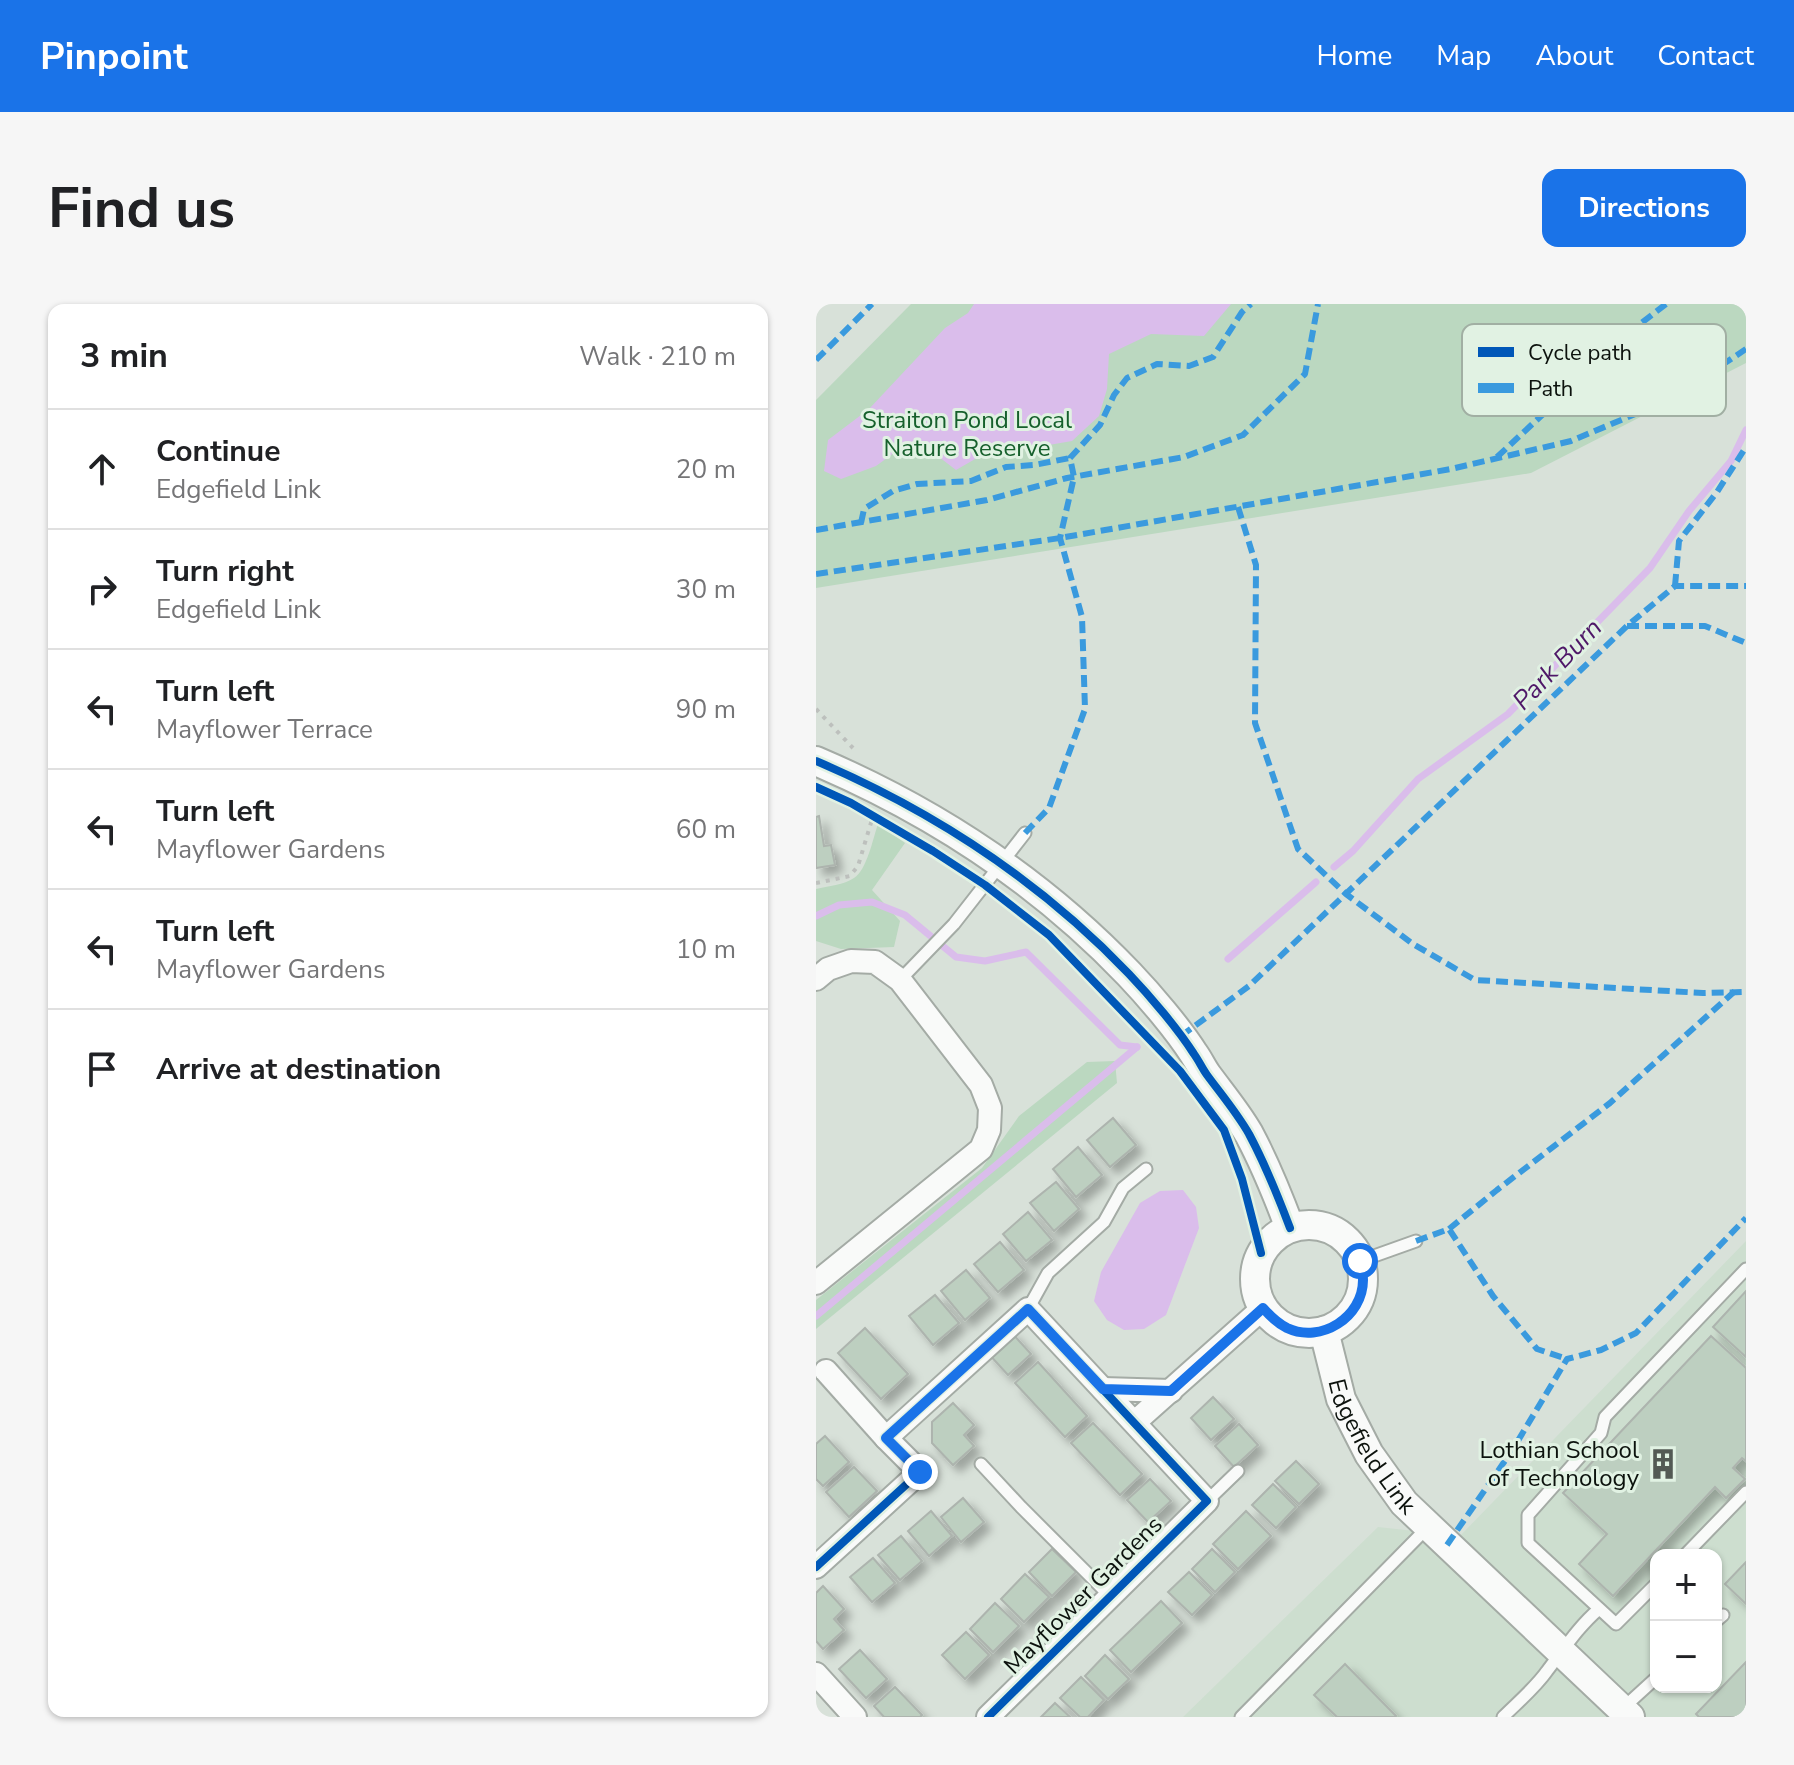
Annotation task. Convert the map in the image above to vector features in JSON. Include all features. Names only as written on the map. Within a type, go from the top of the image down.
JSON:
[{"type":"street","points":[[816,761],[903,803],[1001,863],[1075,921],[1131,976],[1181,1036],[1247,1132],[1272,1181],[1290,1228]]},
{"type":"street","points":[[816,979],[828,969],[851,961],[875,962],[900,980],[981,1085],[990,1108],[989,1130],[981,1149],[816,1283]]},
{"type":"street","points":[[1307,1225],[1324,1227],[1340,1234],[1352,1246],[1360,1261],[1363,1279],[1361,1296],[1340,1324],[1324,1331],[1307,1333],[1289,1330],[1263,1308],[1257,1295],[1256,1266],[1261,1253],[1269,1242],[1290,1228],[1307,1225]]},
{"type":"street","points":[[1135,1422],[1263,1308]]},
{"type":"street","points":[[886,1438],[1028,1309],[1207,1501]]},
{"type":"street","name":"Edgefield Link","points":[[1324,1331],[1341,1399],[1369,1454],[1404,1503],[1626,1713]]},
{"type":"street","points":[[816,1567],[920,1472],[826,1371]]},
{"type":"street","points":[[1103,1389],[1171,1391]]},
{"type":"street","name":"Mayflower Gardens","points":[[988,1717],[1207,1501]]},
{"type":"street","points":[[816,1674],[855,1717]]},
{"type":"lane","points":[[900,980],[954,924],[1025,833]]},
{"type":"lane","points":[[1028,1309],[1048,1273],[1104,1222],[1123,1188],[1146,1169]]},
{"type":"lane","points":[[1360,1261],[1416,1241]]},
{"type":"lane","points":[[1650,1590],[1616,1624],[1528,1543],[1528,1515],[1601,1433],[1605,1417],[1746,1269]]},
{"type":"lane","name":"Mayflower Gardens","points":[[981,1464],[1110,1596]]},
{"type":"lane","name":"Mayflower Gardens","points":[[1207,1501],[1238,1471]]},
{"type":"lane","points":[[1691,1549],[1746,1492]]},
{"type":"lane","points":[[1241,1717],[1438,1536]]},
{"type":"lane","points":[[1503,1717],[1546,1673],[1586,1620],[1599,1609]]},
{"type":"lane","points":[[1626,1713],[1650,1685]]},
{"type":"path","points":[[862,810],[885,823]]},
{"type":"path","points":[[816,883],[850,876],[858,866],[873,816]]},
{"type":"shaded area","points":[[974,304],[1231,304],[1204,336],[1151,334],[1109,354],[1107,389],[1099,416],[1072,441],[1043,446],[1003,443],[956,470],[926,447],[898,450],[876,466],[841,479],[824,471],[828,440],[869,409],[945,328],[968,313]]},
{"type":"shaded area","points":[[1183,1190],[1196,1207],[1199,1228],[1166,1315],[1144,1329],[1124,1330],[1107,1320],[1094,1301],[1101,1272],[1140,1203],[1160,1191]]},
{"type":"shaded area","points":[[1746,1241],[1746,1717],[1183,1717],[1378,1527],[1460,1536]]},
{"type":"green space","name":"Straiton Pond Local Nature Reserve","points":[[911,304],[1746,304],[1746,363],[1726,373],[1726,324],[1462,324],[1462,416],[1642,416],[1531,473],[816,588],[816,400]]},
{"type":"green space","points":[[878,824],[905,843],[872,890],[900,921],[894,947],[841,949],[816,941],[816,889],[846,882],[859,874]]},
{"type":"green space","points":[[1115,1061],[1117,1083],[816,1329],[816,1300],[982,1168],[1019,1116],[1087,1062]]},
{"type":"building","points":[[819,816],[824,846],[831,845],[835,865],[816,868],[816,817]]},
{"type":"building","points":[[1113,1118],[1136,1145],[1110,1167],[1087,1140]]},
{"type":"building","points":[[1078,1147],[1102,1175],[1076,1197],[1053,1169]]},
{"type":"building","points":[[1056,1182],[1079,1209],[1054,1231],[1030,1203]]},
{"type":"building","points":[[1028,1212],[1052,1240],[1026,1261],[1003,1234]]},
{"type":"building","points":[[1000,1242],[1024,1270],[998,1292],[974,1264]]},
{"type":"building","points":[[966,1270],[990,1298],[965,1320],[941,1291]]},
{"type":"building","points":[[1746,1291],[1746,1357],[1713,1327]]},
{"type":"building","points":[[935,1295],[959,1323],[933,1345],[909,1316]]},
{"type":"building","points":[[865,1328],[908,1374],[881,1399],[838,1353]]},
{"type":"building","points":[[1010,1331],[1031,1354],[1008,1375],[987,1352]]},
{"type":"building","name":"Lothian School of Technology","points":[[1711,1336],[1746,1368],[1746,1461],[1742,1458],[1733,1468],[1745,1479],[1726,1498],[1715,1487],[1657,1549],[1650,1549],[1650,1556],[1613,1596],[1579,1564],[1607,1534],[1563,1493]]},
{"type":"building","points":[[1038,1362],[1087,1416],[1065,1437],[1015,1383]]},
{"type":"building","points":[[1213,1397],[1234,1419],[1211,1440],[1191,1418]]},
{"type":"building","points":[[953,1403],[974,1425],[964,1435],[974,1446],[953,1465],[932,1443],[932,1422]]},
{"type":"building","points":[[1093,1423],[1142,1474],[1120,1495],[1071,1443]]},
{"type":"building","points":[[1239,1424],[1258,1445],[1234,1467],[1215,1446]]},
{"type":"building","points":[[825,1436],[849,1462],[823,1486],[816,1479],[816,1444]]},
{"type":"building","points":[[1296,1461],[1319,1484],[1299,1504],[1275,1481]]},
{"type":"building","points":[[854,1467],[877,1491],[849,1517],[826,1492]]},
{"type":"building","points":[[1150,1479],[1171,1501],[1148,1522],[1127,1500]]},
{"type":"building","points":[[1273,1484],[1296,1507],[1276,1528],[1252,1505]]},
{"type":"building","points":[[963,1498],[984,1522],[961,1542],[941,1517]]},
{"type":"building","points":[[931,1511],[952,1536],[929,1556],[908,1531]]},
{"type":"building","points":[[1246,1511],[1271,1536],[1238,1569],[1213,1544]]},
{"type":"building","points":[[901,1536],[922,1561],[900,1580],[878,1555]]},
{"type":"building","points":[[1052,1549],[1076,1572],[1052,1596],[1029,1572]]},
{"type":"building","points":[[1212,1549],[1235,1572],[1215,1592],[1192,1569]]},
{"type":"building","points":[[873,1558],[895,1583],[872,1602],[850,1577]]},
{"type":"building","points":[[1746,1562],[1746,1604],[1725,1584]]},
{"type":"building","points":[[1189,1572],[1212,1595],[1192,1615],[1168,1592]]},
{"type":"building","points":[[1025,1574],[1049,1597],[1024,1622],[1001,1599]]},
{"type":"building","points":[[823,1586],[844,1609],[834,1619],[844,1630],[823,1649],[816,1641],[816,1593]]},
{"type":"building","points":[[1161,1601],[1182,1623],[1131,1672],[1110,1650]]},
{"type":"building","points":[[995,1603],[1019,1626],[993,1652],[970,1629]]},
{"type":"building","points":[[966,1632],[989,1655],[965,1679],[942,1655]]},
{"type":"building","points":[[860,1650],[887,1679],[866,1698],[839,1669]]},
{"type":"building","points":[[1105,1655],[1129,1679],[1108,1699],[1085,1676]]},
{"type":"building","points":[[1746,1662],[1746,1717],[1699,1717],[1696,1714],[1716,1693],[1722,1693],[1722,1687]]},
{"type":"building","points":[[1345,1664],[1395,1717],[1337,1717],[1314,1695]]},
{"type":"building","points":[[1081,1677],[1104,1700],[1088,1717],[1080,1717],[1060,1698]]},
{"type":"building","points":[[895,1687],[922,1715],[920,1717],[884,1717],[874,1706]]},
{"type":"building","points":[[1055,1703],[1070,1717],[1041,1717]]},
{"type":"waterway","name":"Park Burn","points":[[1334,867],[1353,851],[1418,779],[1508,714],[1650,568],[1689,511],[1731,461],[1746,430]]},
{"type":"waterway","name":"Park Burn","points":[[1228,959],[1316,882]]},
{"type":"waterway","points":[[816,916],[839,905],[872,902],[905,915],[956,957],[985,961],[1026,952],[1120,1045],[1137,1047]]},
{"type":"waterway","points":[[816,1316],[1137,1047]]},
{"type":"marked path","points":[[816,360],[872,304]]},
{"type":"marked path","points":[[1025,833],[1049,808],[1085,709],[1082,617],[1060,538],[1074,477],[1070,458],[1100,425],[1114,395],[1127,378],[1157,364],[1189,366],[1213,357],[1242,312],[1251,304]]},
{"type":"marked path","points":[[816,530],[987,500],[1067,478],[1184,457],[1243,435],[1305,374],[1318,304]]},
{"type":"marked path","points":[[1640,324],[1666,304]]},
{"type":"marked path","points":[[1726,362],[1746,349]]},
{"type":"marked path","points":[[1497,457],[1541,416]]},
{"type":"marked path","points":[[816,574],[1060,538],[1451,469],[1571,441],[1631,416]]},
{"type":"marked path","points":[[1675,586],[1679,541],[1717,492],[1746,447]]},
{"type":"marked path","points":[[861,523],[864,509],[893,491],[917,484],[971,481],[1006,467],[1070,458]]},
{"type":"marked path","points":[[1238,507],[1256,565],[1255,723],[1298,849],[1346,894],[1413,944],[1475,980],[1703,993],[1746,992]]},
{"type":"marked path","points":[[1181,1036],[1249,986],[1627,626],[1675,586],[1746,586]]},
{"type":"marked path","points":[[1627,626],[1705,626],[1746,643]]},
{"type":"marked path","points":[[1449,1229],[1610,1103],[1735,991]]},
{"type":"marked path","points":[[1447,1545],[1513,1449],[1567,1359],[1601,1350],[1636,1333],[1746,1218]]},
{"type":"marked path","points":[[1416,1241],[1449,1229],[1493,1296],[1537,1349],[1567,1359]]},
{"type":"cycle path","points":[[816,761],[902,802],[943,826],[1022,879],[1095,940],[1163,1013],[1239,1119],[1260,1157],[1290,1228]]},
{"type":"cycle path","points":[[816,787],[851,803],[985,885],[1049,935],[1180,1071],[1224,1130],[1242,1179],[1261,1253]]},
{"type":"cycle path","points":[[816,1567],[920,1472],[886,1438],[1028,1309],[1207,1501],[988,1717]]},
{"type":"place","name":"Lothian School of Technology","points":[[1663,1464]]},
{"type":"route","points":[[920,1472],[886,1438],[1028,1309],[1103,1389],[1171,1391],[1263,1308],[1289,1330],[1307,1333],[1324,1331],[1340,1324],[1361,1296],[1363,1279],[1360,1261]]}]
